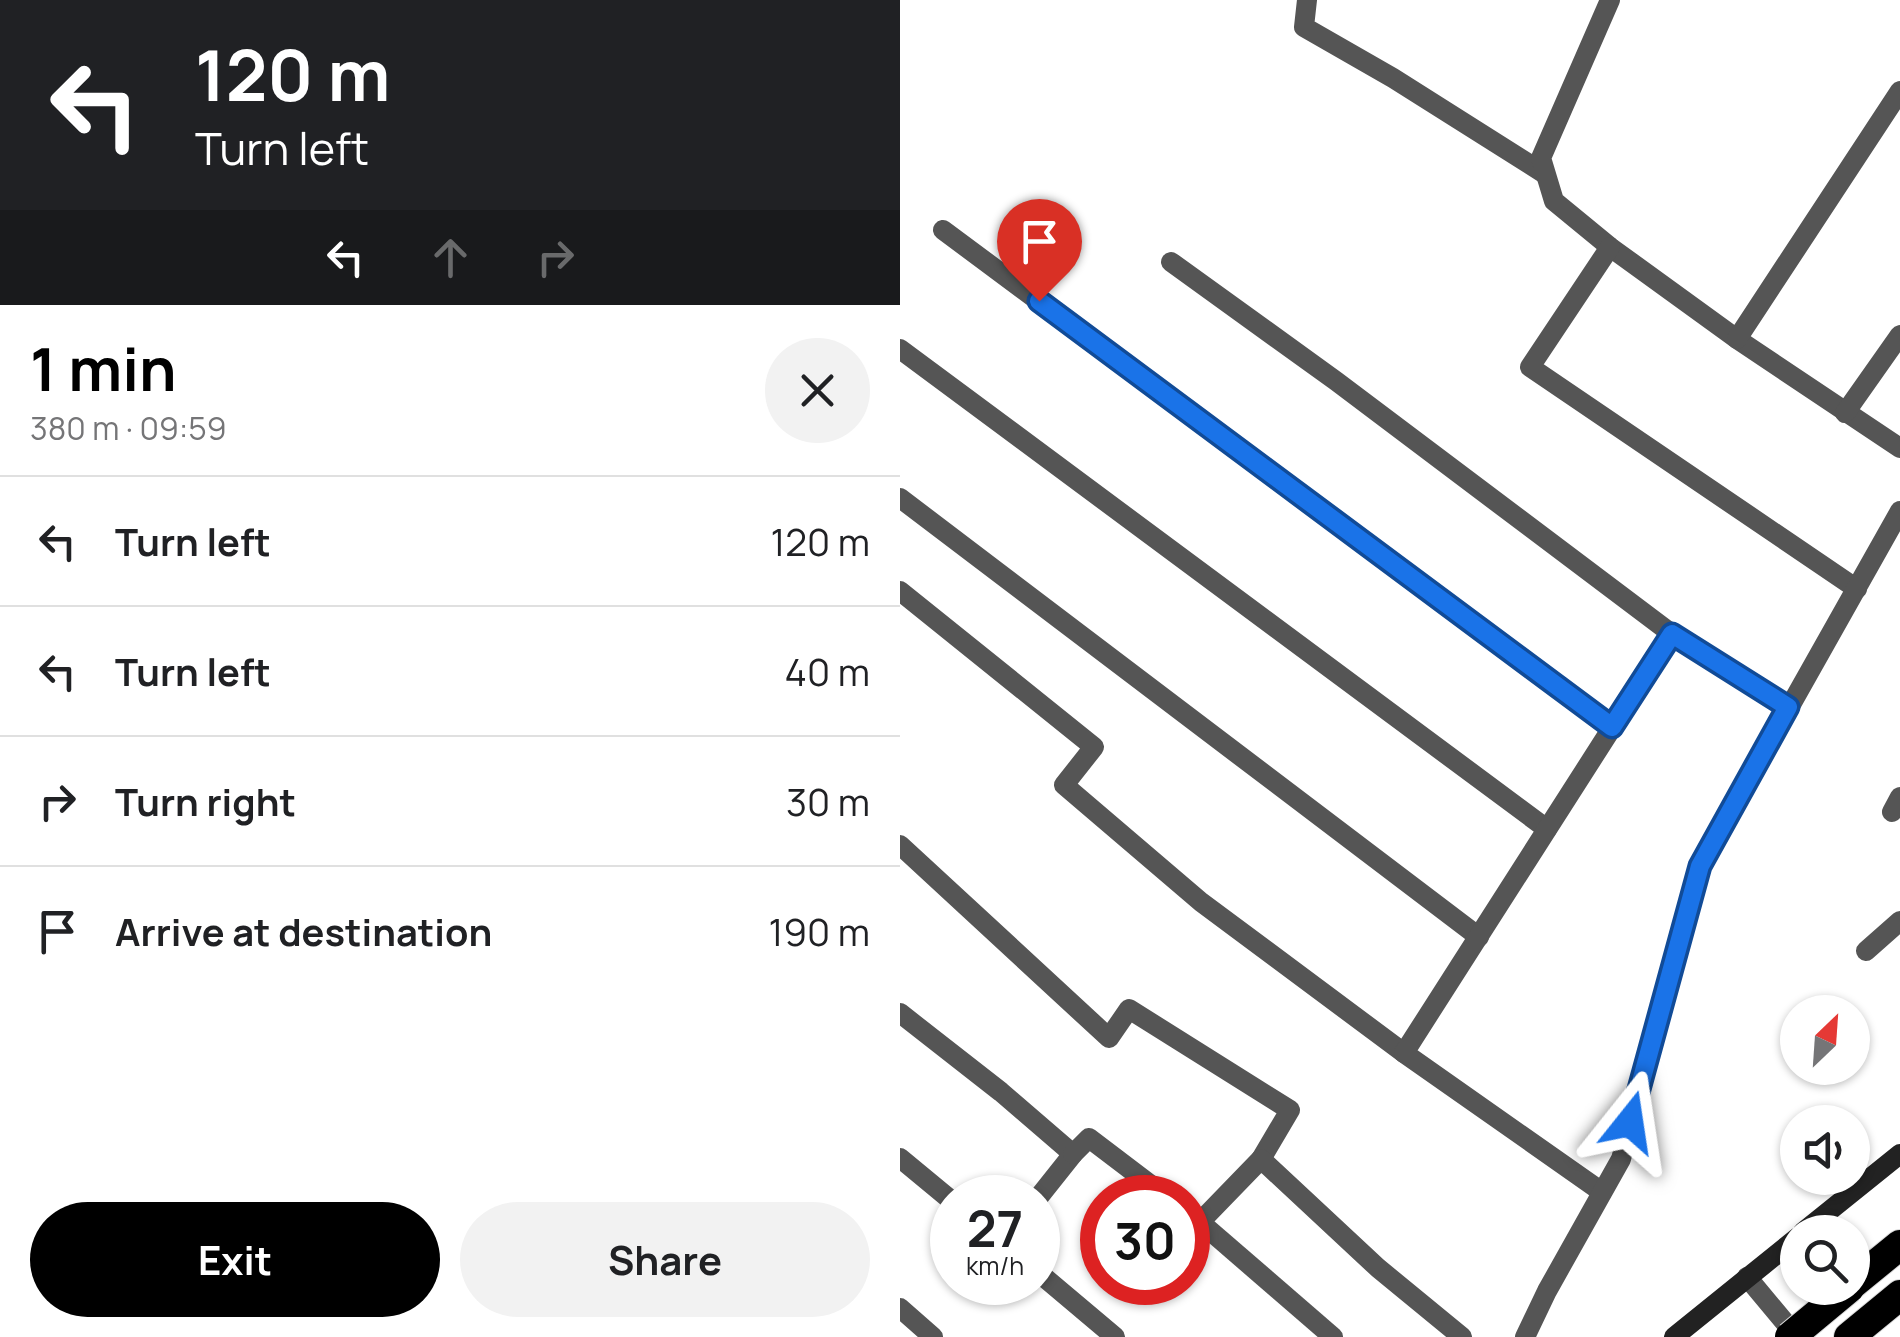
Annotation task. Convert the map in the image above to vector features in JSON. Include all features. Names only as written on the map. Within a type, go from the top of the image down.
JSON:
[{"type":"highway","points":[[1870,1270],[1900,1245]]},
{"type":"highway","points":[[1849,1337],[1900,1294]]},
{"type":"highway","points":[[1790,1337],[1828,1305]]},
{"type":"main road","points":[[1824,1215],[1900,1154]]},
{"type":"main road","points":[[1674,1337],[1780,1250]]},
{"type":"street","points":[[1307,0],[1304,28],[1393,78],[1545,174]]},
{"type":"street","points":[[1610,0],[1541,158],[1554,202],[1738,339],[1900,448]]},
{"type":"street","points":[[1738,339],[1900,91]]},
{"type":"street","points":[[943,230],[1612,727]]},
{"type":"street","points":[[1610,247],[1530,367],[1857,589]]},
{"type":"street","points":[[1171,262],[1672,634],[1788,707]]},
{"type":"street","points":[[1845,413],[1900,335]]},
{"type":"street","points":[[900,349],[1547,830]]},
{"type":"street","points":[[900,498],[1479,936]]},
{"type":"street","points":[[1526,1337],[1620,1159],[1700,866],[1900,511]]},
{"type":"street","points":[[900,590],[1094,747],[1064,784],[1202,902],[1404,1054],[1602,1192]]},
{"type":"street","points":[[1404,1054],[1672,634]]},
{"type":"street","points":[[900,845],[1109,1038],[1129,1009],[1290,1110],[1260,1159],[1210,1203]]},
{"type":"street","points":[[1866,951],[1900,921]]},
{"type":"street","points":[[900,1013],[1073,1154]]},
{"type":"street","points":[[1056,1175],[1089,1138],[1138,1175]]},
{"type":"street","points":[[900,1158],[930,1183]]},
{"type":"street","points":[[1260,1159],[1378,1268],[1462,1337]]},
{"type":"street","points":[[1210,1231],[1334,1337]]},
{"type":"street","points":[[1747,1277],[1797,1337]]},
{"type":"street","points":[[1060,1291],[1115,1337]]},
{"type":"street","points":[[900,1308],[934,1337]]},
{"type":"route","points":[[1039,301],[1612,727],[1672,634],[1788,707],[1700,866],[1630,1122]]}]
